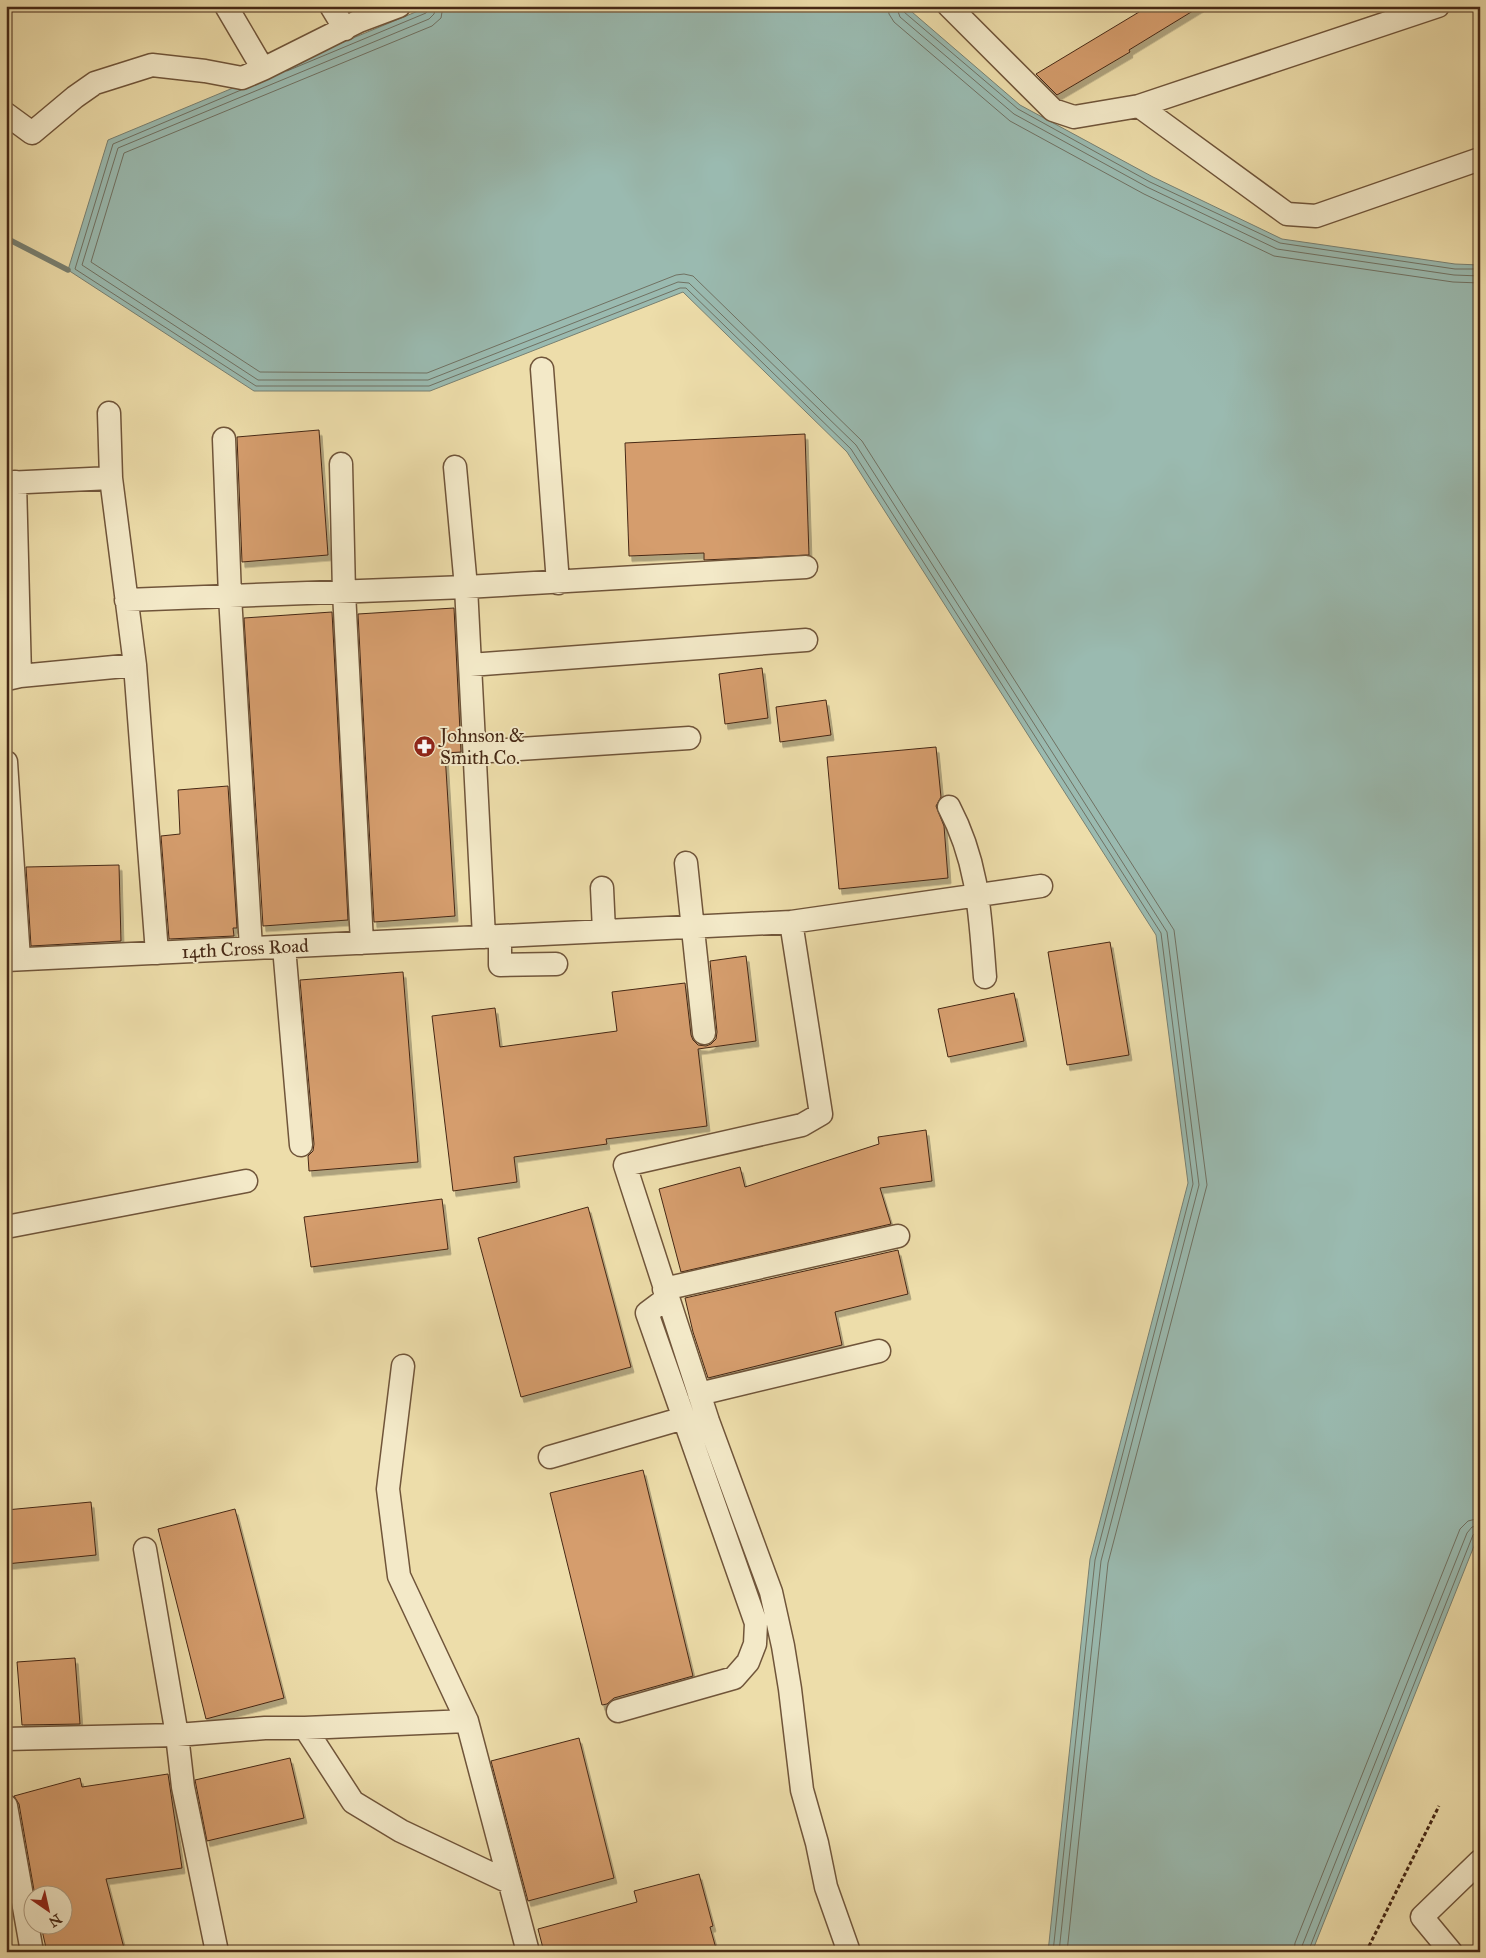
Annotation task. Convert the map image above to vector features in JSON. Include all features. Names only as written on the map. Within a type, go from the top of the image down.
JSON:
[{"type":"street","points":[[226,6],[264,69]]},
{"type":"street","points":[[331,6],[345,29]]},
{"type":"street","points":[[6,114],[32,132],[95,83],[152,64],[242,78],[345,29],[399,6]]},
{"type":"street","points":[[949,6],[1053,110],[1074,116],[1139,106],[1438,6]]},
{"type":"street","points":[[1139,106],[1287,214],[1316,216],[1480,159]]},
{"type":"street","points":[[542,369],[558,583]]},
{"type":"street","points":[[109,413],[111,478],[135,665],[157,953]]},
{"type":"street","points":[[224,439],[230,596],[251,948]]},
{"type":"street","points":[[341,464],[344,592],[362,943]]},
{"type":"street","points":[[455,467],[466,587],[475,752],[492,936],[500,965],[556,964]]},
{"type":"street","points":[[111,478],[11,482],[13,678],[135,665]]},
{"type":"street","points":[[126,600],[558,583],[806,567]]},
{"type":"street","points":[[470,665],[806,640]]},
{"type":"street","points":[[475,752],[689,738]]},
{"type":"street","points":[[6,762],[13,960]]},
{"type":"street","points":[[949,807],[959,826],[969,853],[979,895],[986,978]]},
{"type":"street","points":[[686,863],[704,1033]]},
{"type":"street","name":"14th Cross Road","points":[[13,960],[791,922],[1041,886]]},
{"type":"street","points":[[602,888],[604,931]]},
{"type":"street","points":[[791,922],[821,1114],[802,1125],[625,1165],[699,1394],[729,1481],[771,1592],[790,1689],[802,1790],[817,1843],[826,1887],[850,1952]]},
{"type":"street","points":[[284,947],[301,1145]]},
{"type":"street","points":[[6,1227],[246,1180]]},
{"type":"street","points":[[618,1711],[734,1678],[748,1662],[755,1644],[756,1623],[647,1313],[666,1293],[898,1236]]},
{"type":"street","points":[[699,1394],[880,1351]]},
{"type":"street","points":[[403,1366],[388,1488],[399,1576],[467,1721],[528,1952]]},
{"type":"street","points":[[550,1457],[684,1418]]},
{"type":"street","points":[[146,1549],[177,1735],[183,1787],[218,1952]]},
{"type":"street","points":[[6,1738],[177,1735],[265,1728],[467,1721]]},
{"type":"street","points":[[305,1728],[352,1802],[401,1830],[509,1882]]},
{"type":"street","points":[[6,1806],[32,1952]]},
{"type":"street","points":[[1451,1952],[1422,1917],[1480,1861]]},
{"type":"path","points":[[1366,1952],[1439,1806]]},
{"type":"water","points":[[430,6],[905,6],[1020,105],[1153,177],[1282,239],[1455,264],[1480,265],[1480,1531],[1312,1952],[1048,1952],[1090,1559],[1188,1183],[1156,935],[847,452],[683,292],[430,391],[254,391],[68,270],[108,140]]},
{"type":"building","points":[[1149,6],[1201,6],[1129,50],[1130,52],[1057,95],[1036,74]]},
{"type":"building","points":[[319,430],[328,555],[242,562],[237,437]]},
{"type":"building","points":[[805,434],[809,555],[704,560],[704,553],[629,556],[625,443]]},
{"type":"building","points":[[454,608],[461,752],[445,753],[455,916],[374,922],[358,614]]},
{"type":"building","points":[[332,612],[348,920],[263,926],[244,618]]},
{"type":"building","points":[[762,668],[768,718],[725,724],[719,674]]},
{"type":"building","points":[[826,700],[831,735],[780,742],[776,707]]},
{"type":"building","points":[[936,747],[941,797],[936,806],[944,826],[948,878],[839,889],[827,757]]},
{"type":"building","points":[[228,786],[237,928],[233,928],[234,936],[169,939],[161,836],[180,834],[178,790]]},
{"type":"building","points":[[119,865],[121,941],[31,946],[26,867]]},
{"type":"building","points":[[1110,942],[1129,1055],[1067,1065],[1048,952]]},
{"type":"building","points":[[746,956],[756,1041],[698,1049],[707,1126],[606,1139],[607,1144],[514,1157],[517,1182],[453,1191],[432,1016],[495,1008],[500,1047],[617,1031],[612,992],[685,983],[691,1035],[698,1045],[706,1046],[716,1039],[717,1032],[710,961]]},
{"type":"building","points":[[403,972],[418,1162],[309,1171],[308,1156],[313,1151],[314,1144],[300,980]]},
{"type":"building","points":[[1014,993],[1024,1041],[948,1057],[938,1009]]},
{"type":"building","points":[[926,1130],[932,1181],[880,1188],[891,1224],[681,1272],[659,1189],[740,1167],[745,1187],[879,1144],[878,1137]]},
{"type":"building","points":[[442,1199],[448,1249],[311,1267],[304,1217]]},
{"type":"building","points":[[588,1207],[631,1367],[521,1397],[478,1238]]},
{"type":"building","points":[[898,1250],[908,1294],[835,1312],[842,1345],[708,1378],[693,1332],[685,1298]]},
{"type":"building","points":[[643,1470],[693,1676],[614,1698],[607,1704],[602,1705],[550,1493]]},
{"type":"building","points":[[91,1502],[96,1555],[6,1564],[6,1510]]},
{"type":"building","points":[[235,1509],[284,1698],[206,1719],[158,1529]]},
{"type":"building","points":[[75,1658],[80,1724],[22,1725],[17,1662]]},
{"type":"building","points":[[579,1738],[614,1878],[528,1901],[491,1761]]},
{"type":"building","points":[[290,1758],[304,1818],[207,1841],[195,1780]]},
{"type":"building","points":[[168,1774],[182,1868],[106,1879],[125,1952],[47,1952],[43,1936],[72,1936],[72,1886],[33,1886],[19,1804],[14,1796],[80,1778],[82,1787]]},
{"type":"building","points":[[699,1874],[713,1926],[710,1927],[717,1952],[544,1952],[538,1929],[637,1902],[634,1891]]},
{"type":"waterway","points":[[6,238],[68,270]]},
{"type":"place","name":"Johnson & Smith Co.","points":[[424,746]]}]
